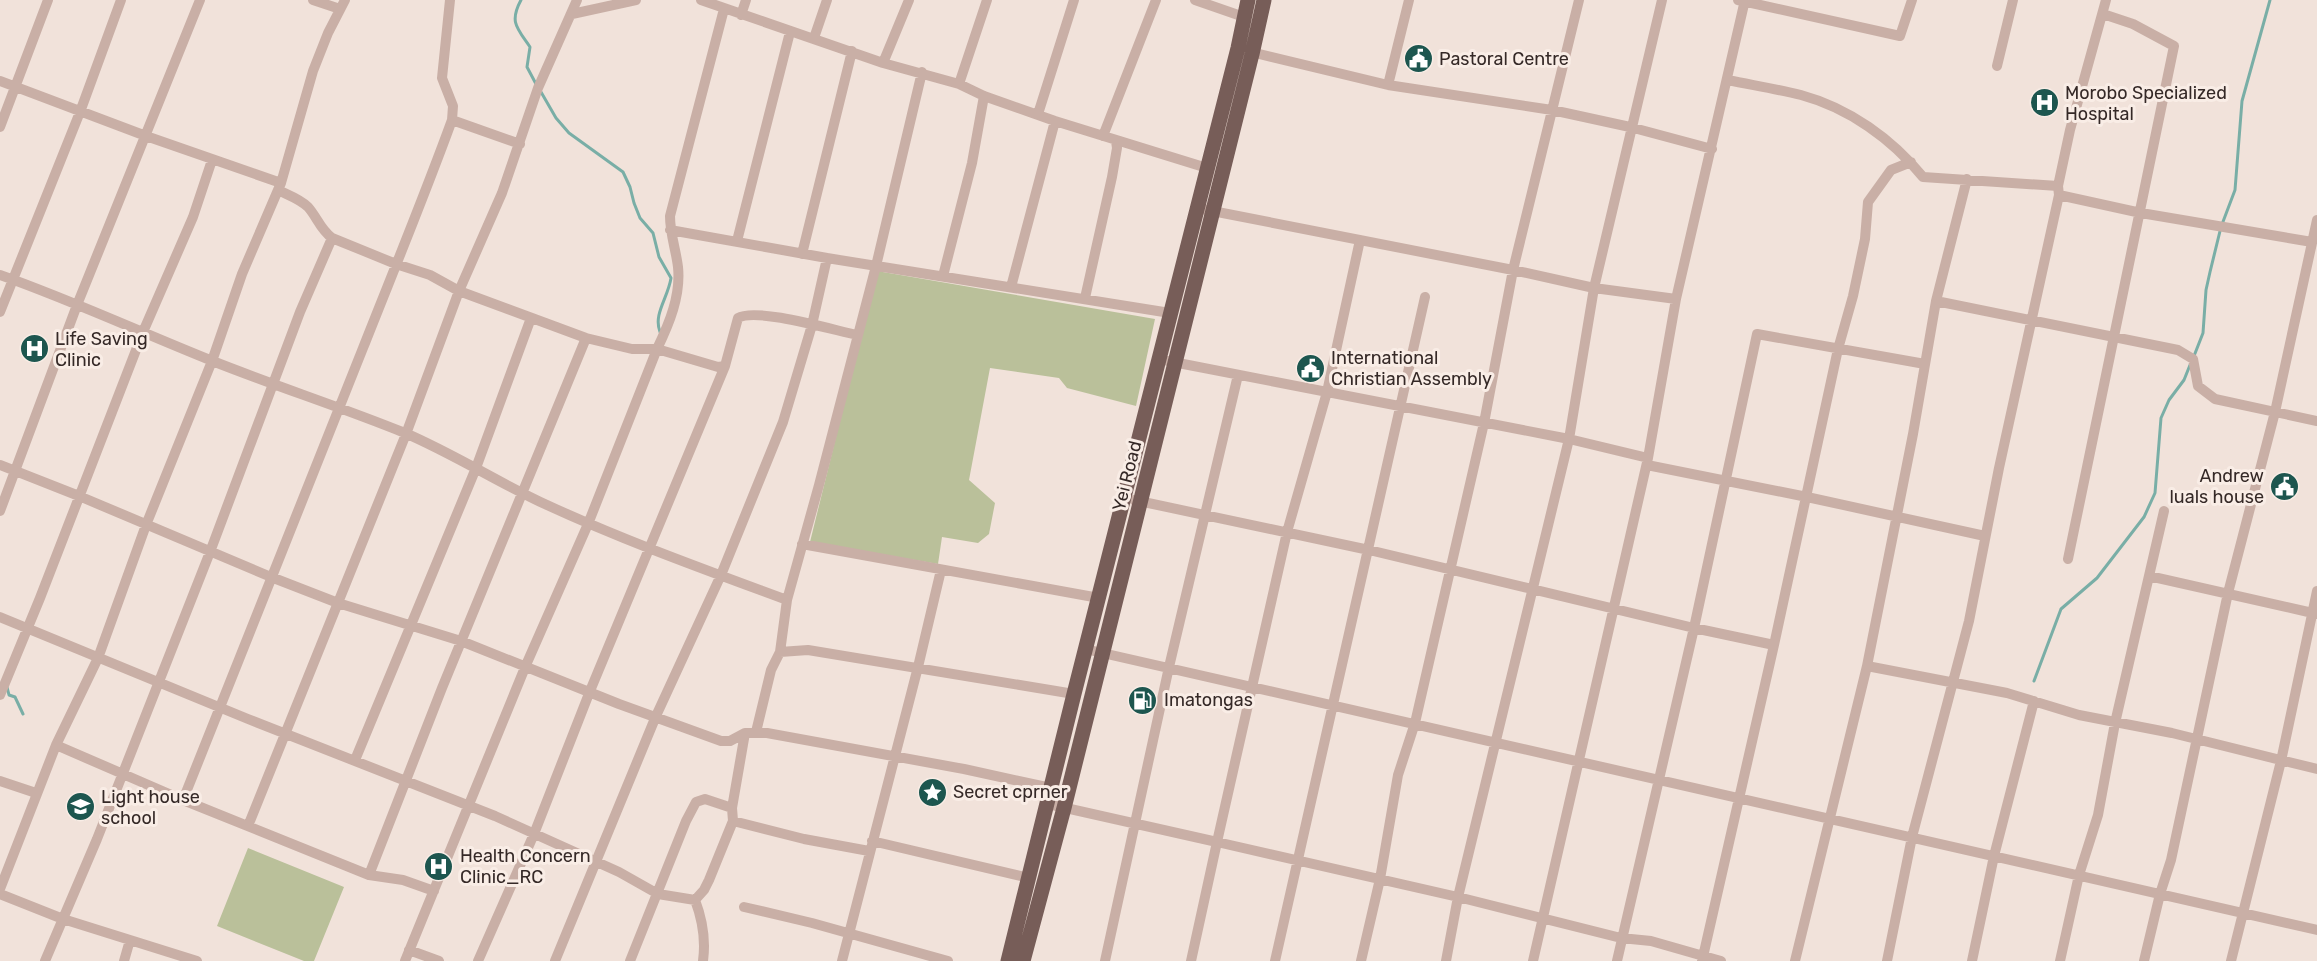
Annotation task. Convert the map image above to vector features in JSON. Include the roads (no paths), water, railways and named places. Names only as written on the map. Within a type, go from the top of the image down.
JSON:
[{"type":"main road","name":"Yei Road","points":[[1022,960],[1064,808],[1175,362],[1205,210],[1245,51],[1244,17],[1248,0]]},
{"type":"main road","name":"Yei Road","points":[[1022,960],[1029,878],[1085,649],[1170,313],[1205,210],[1208,168],[1245,51],[1264,0]]},
{"type":"street","points":[[0,128],[48,0]]},
{"type":"street","points":[[0,312],[80,112],[121,0]]},
{"type":"street","points":[[0,511],[77,304],[200,0]]},
{"type":"street","points":[[197,961],[63,919],[0,891],[56,745],[98,658],[146,525],[212,361],[242,274],[279,186],[313,71],[342,4],[313,0]]},
{"type":"street","points":[[183,800],[222,707],[452,120],[453,106],[442,78],[450,0]]},
{"type":"street","points":[[248,826],[406,434],[459,291],[502,193],[538,88],[577,0]]},
{"type":"street","points":[[572,14],[636,0]]},
{"type":"street","points":[[701,0],[883,63],[959,84],[984,96],[1055,121],[1208,168]]},
{"type":"street","points":[[741,15],[746,0]]},
{"type":"street","points":[[814,38],[827,0]]},
{"type":"street","points":[[883,63],[909,0]]},
{"type":"street","points":[[959,84],[987,0]]},
{"type":"street","points":[[1038,114],[1074,0]]},
{"type":"street","points":[[1103,136],[1156,0]]},
{"type":"street","points":[[1195,0],[1244,17]]},
{"type":"street","points":[[1388,85],[1409,0]]},
{"type":"street","points":[[1361,961],[1380,879],[1398,775],[1415,723],[1484,423],[1513,270],[1579,0]]},
{"type":"street","points":[[1446,961],[1458,897],[1569,439],[1594,288],[1630,127],[1662,0]]},
{"type":"street","points":[[1533,961],[1647,462],[1676,299],[1728,80],[1742,1],[1900,36],[1912,0]]},
{"type":"street","points":[[1997,66],[2013,0]]},
{"type":"street","points":[[1887,961],[1912,837],[1969,621],[2070,130],[2106,0]]},
{"type":"street","points":[[405,961],[669,324],[679,288],[678,266],[670,230],[674,193],[724,9]]},
{"type":"street","points":[[2068,559],[2174,46],[2133,24],[2103,14]]},
{"type":"street","points":[[737,241],[790,32]]},
{"type":"street","points":[[802,254],[852,51]]},
{"type":"street","points":[[1245,51],[1388,85],[1552,110],[1630,127],[1712,149]]},
{"type":"street","points":[[695,900],[704,891],[733,821],[732,807],[750,732],[771,670],[780,652],[787,600],[876,266],[922,72]]},
{"type":"street","points":[[1728,80],[1803,96],[1852,116],[1866,124],[1911,162],[1923,177],[1967,179],[2058,190],[2141,213],[2312,242]]},
{"type":"street","points":[[0,81],[279,186],[309,208],[323,231],[332,238],[430,275],[459,291],[586,338],[632,349],[657,349],[705,364],[725,366]]},
{"type":"street","points":[[943,276],[972,163],[984,96]]},
{"type":"street","points":[[452,120],[520,144]]},
{"type":"street","points":[[1011,287],[1055,121]]},
{"type":"street","points":[[1085,298],[1112,177],[1116,141]]},
{"type":"street","points":[[0,695],[143,332],[193,217],[212,160]]},
{"type":"street","points":[[1703,959],[1838,349],[1859,267],[1869,202],[1891,170],[1911,162]]},
{"type":"street","points":[[1795,961],[1867,666],[1936,301],[1967,179]]},
{"type":"street","points":[[1205,210],[1594,288],[1676,299]]},
{"type":"street","points":[[2144,961],[2160,894],[2171,860],[2228,593],[2275,411],[2317,220]]},
{"type":"street","points":[[670,230],[802,254],[1170,313]]},
{"type":"street","points":[[45,961],[210,552],[300,312],[332,238]]},
{"type":"street","points":[[1191,961],[1287,532],[1327,392],[1360,240]]},
{"type":"street","points":[[555,961],[598,862],[656,716],[721,575],[783,423],[812,325],[827,258]]},
{"type":"street","points":[[0,275],[77,304],[212,361],[406,434],[521,493],[588,524],[787,600]]},
{"type":"street","points":[[1275,961],[1402,407],[1425,297]]},
{"type":"street","points":[[1936,301],[2178,350],[2193,359],[2198,386],[2215,399],[2317,421]]},
{"type":"street","points":[[478,961],[534,834],[590,691],[725,366],[738,318],[743,315],[773,316],[857,334]]},
{"type":"street","points":[[355,760],[476,468],[531,318]]},
{"type":"street","points":[[1617,961],[1695,628],[1756,334],[1925,364]]},
{"type":"street","points":[[369,875],[405,779],[586,338]]},
{"type":"street","points":[[1159,359],[1569,439],[1647,462],[1725,481],[1985,536]]},
{"type":"street","points":[[1105,961],[1169,667],[1238,375]]},
{"type":"street","points":[[0,465],[271,578],[338,603],[461,641],[721,741],[729,741],[750,732],[894,756],[1051,788]]},
{"type":"street","points":[[1124,498],[1369,550],[1774,645]]},
{"type":"street","points":[[2060,961],[2079,875],[2098,815],[2115,723],[2164,511]]},
{"type":"street","points":[[802,544],[1099,598]]},
{"type":"street","points":[[842,961],[941,570]]},
{"type":"street","points":[[2150,576],[2314,613]]},
{"type":"street","points":[[2231,961],[2245,913],[2281,760],[2317,591]]},
{"type":"street","points":[[0,616],[248,719],[470,806],[598,862],[658,894],[695,900]]},
{"type":"street","points":[[1085,649],[2317,930]]},
{"type":"street","points":[[780,652],[808,650],[1074,694]]},
{"type":"street","points":[[1867,666],[2007,693],[2053,708],[2115,723],[2172,733],[2317,769]]},
{"type":"street","points":[[1972,961],[1994,856],[2034,701]]},
{"type":"street","points":[[56,745],[183,800],[369,875],[404,880],[434,891]]},
{"type":"street","points":[[0,781],[36,793]]},
{"type":"street","points":[[630,961],[686,821],[696,802],[705,799],[732,807]]},
{"type":"street","points":[[1048,804],[1458,897],[1621,938],[1651,941],[1703,959],[1721,961]]},
{"type":"street","points":[[733,821],[804,839],[870,846],[1029,878]]},
{"type":"street","points":[[695,900],[702,920],[703,961]]},
{"type":"street","points":[[744,907],[948,961]]},
{"type":"street","points":[[124,961],[130,940]]},
{"type":"street","points":[[409,950],[439,961]]},
{"type":"waterway","points":[[521,0],[515,20],[518,30],[530,47],[527,67],[536,84]]},
{"type":"waterway","points":[[2194,356],[2203,333],[2206,290],[2221,227],[2235,190],[2242,101],[2270,0]]},
{"type":"waterway","points":[[541,92],[556,118],[569,133],[623,172],[640,218],[653,233],[659,257],[671,278],[658,319],[660,332]]},
{"type":"waterway","points":[[2034,681],[2061,609],[2097,578],[2144,517],[2155,493],[2161,418],[2169,400],[2184,380],[2190,365]]},
{"type":"waterway","points":[[7,687],[9,695],[15,697],[23,714]]},
{"type":"place","name":"Pastoral Centre","points":[[1418,59]]},
{"type":"place","name":"Morobo Specialized Hospital","points":[[2044,103]]},
{"type":"place","name":"Life Saving Clinic","points":[[34,349]]},
{"type":"place","name":"International Christian Assembly","points":[[1310,368]]},
{"type":"place","name":"Andrew luals house","points":[[2285,486]]},
{"type":"place","name":"Imatongas","points":[[1143,700]]},
{"type":"place","name":"Secret cprner","points":[[932,792]]},
{"type":"place","name":"Light house school","points":[[80,807]]},
{"type":"place","name":"Health Concern Clinic_RC","points":[[439,866]]}]
